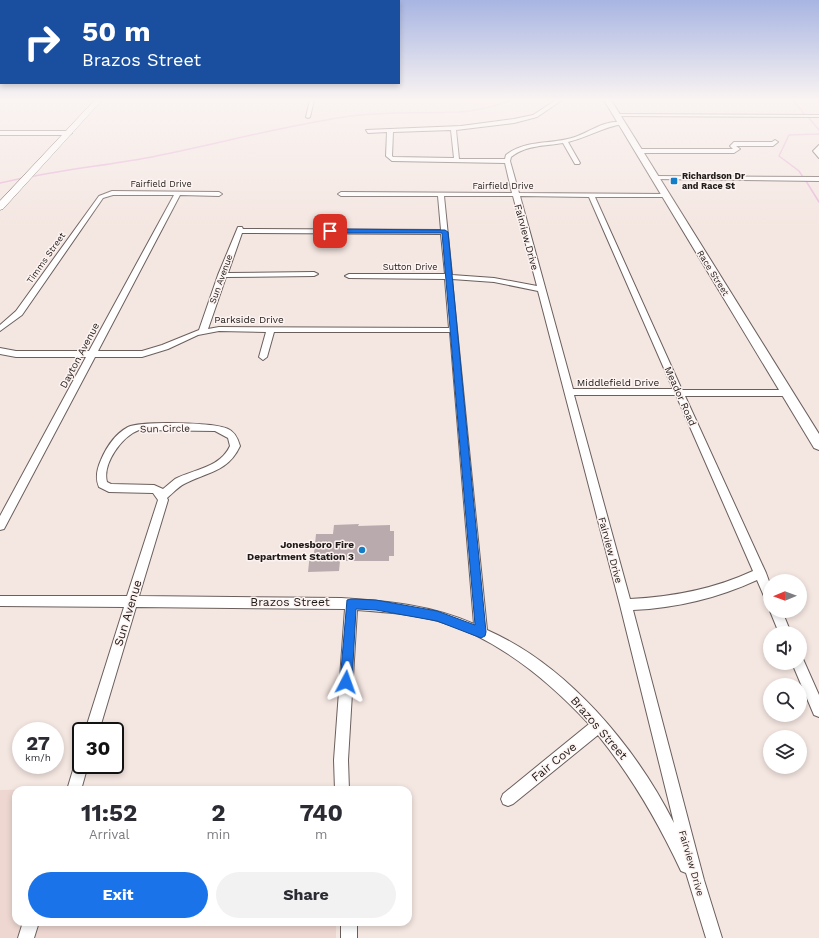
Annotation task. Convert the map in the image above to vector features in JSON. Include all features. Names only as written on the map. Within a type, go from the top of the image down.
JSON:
[{"type":"main road","points":[[0,207],[59,144]]},
{"type":"street","points":[[389,144],[389,156],[392,159],[507,161],[508,156],[519,149],[549,144]]},
{"type":"street","points":[[455,144],[457,161]]},
{"type":"street","points":[[567,144],[577,163]]},
{"type":"street","name":"Race Street","points":[[633,144],[818,442]]},
{"type":"street","points":[[638,152],[734,151],[736,150],[733,146],[734,144],[769,144]]},
{"type":"street","points":[[819,147],[816,150],[819,156]]},
{"type":"street","name":"Fairview Drive","points":[[507,161],[626,605],[696,880],[714,938]]},
{"type":"street","points":[[654,178],[819,179]]},
{"type":"street","name":"Fairfield Drive","points":[[104,195],[112,193],[219,194]]},
{"type":"street","name":"Dayton Avenue","points":[[0,526],[178,193]]},
{"type":"street","name":"Fairfield Drive","points":[[341,194],[665,195]]},
{"type":"street","name":"Timms Street","points":[[0,329],[19,313],[100,198],[104,195]]},
{"type":"street","points":[[441,195],[481,632]]},
{"type":"street","name":"Meador Road","points":[[591,195],[763,580]]},
{"type":"street","name":"Sun Avenue","points":[[203,331],[239,229],[445,232]]},
{"type":"street","points":[[222,275],[314,274]]},
{"type":"street","name":"Sutton Drive","points":[[350,276],[449,276],[498,280],[541,289]]},
{"type":"street","name":"Parkside Drive","points":[[0,351],[16,354],[151,352],[203,331],[219,329],[454,330]]},
{"type":"street","points":[[263,357],[271,329]]},
{"type":"street","name":"Middlefield Drive","points":[[569,392],[787,393]]},
{"type":"street","name":"Sun Circle","points":[[139,427],[223,429],[232,436],[235,448],[223,462],[178,483],[166,494],[161,496],[159,491],[154,489],[114,490],[103,484],[102,473],[116,441],[121,435],[129,430],[139,427]]},
{"type":"street","name":"Sun Avenue","points":[[95,722],[131,601],[164,500],[161,496]]},
{"type":"street","points":[[626,605],[678,601],[720,590],[760,573]]},
{"type":"street","name":"Brazos Street","points":[[0,601],[351,604],[388,607],[437,616],[481,632],[528,660],[546,674],[564,689],[599,725],[631,764],[654,799],[696,880]]},
{"type":"street","points":[[342,786],[341,760],[351,604]]},
{"type":"street","points":[[801,670],[819,710]]},
{"type":"street","name":"Fair Cove","points":[[508,799],[599,725]]},
{"type":"street","points":[[75,786],[78,774]]},
{"type":"street","points":[[26,938],[30,926]]},
{"type":"street","points":[[349,938],[350,926]]},
{"type":"shaded area","points":[[0,790],[12,790],[12,926],[336,926],[336,938],[0,938]]},
{"type":"building","name":"Jonesboro Fire Department Station 3","points":[[359,524],[358,526],[390,525],[390,531],[394,531],[394,556],[389,556],[389,561],[340,561],[339,571],[308,572],[310,553],[314,553],[316,534],[333,534],[334,525]]},
{"type":"waterway","points":[[30,177],[146,158],[213,144]]},
{"type":"waterway","points":[[785,144],[779,156],[799,171],[803,177]]},
{"type":"waterway","points":[[0,183],[23,178]]},
{"type":"waterway","points":[[806,181],[819,202]]},
{"type":"place","name":"Richardson Dr and Race St","points":[[674,181]]},
{"type":"place","name":"Jonesboro Fire Department Station 3","points":[[362,550]]},
{"type":"route","points":[[330,231],[445,232],[481,632],[437,616],[376,605],[351,604],[346,682]]}]
